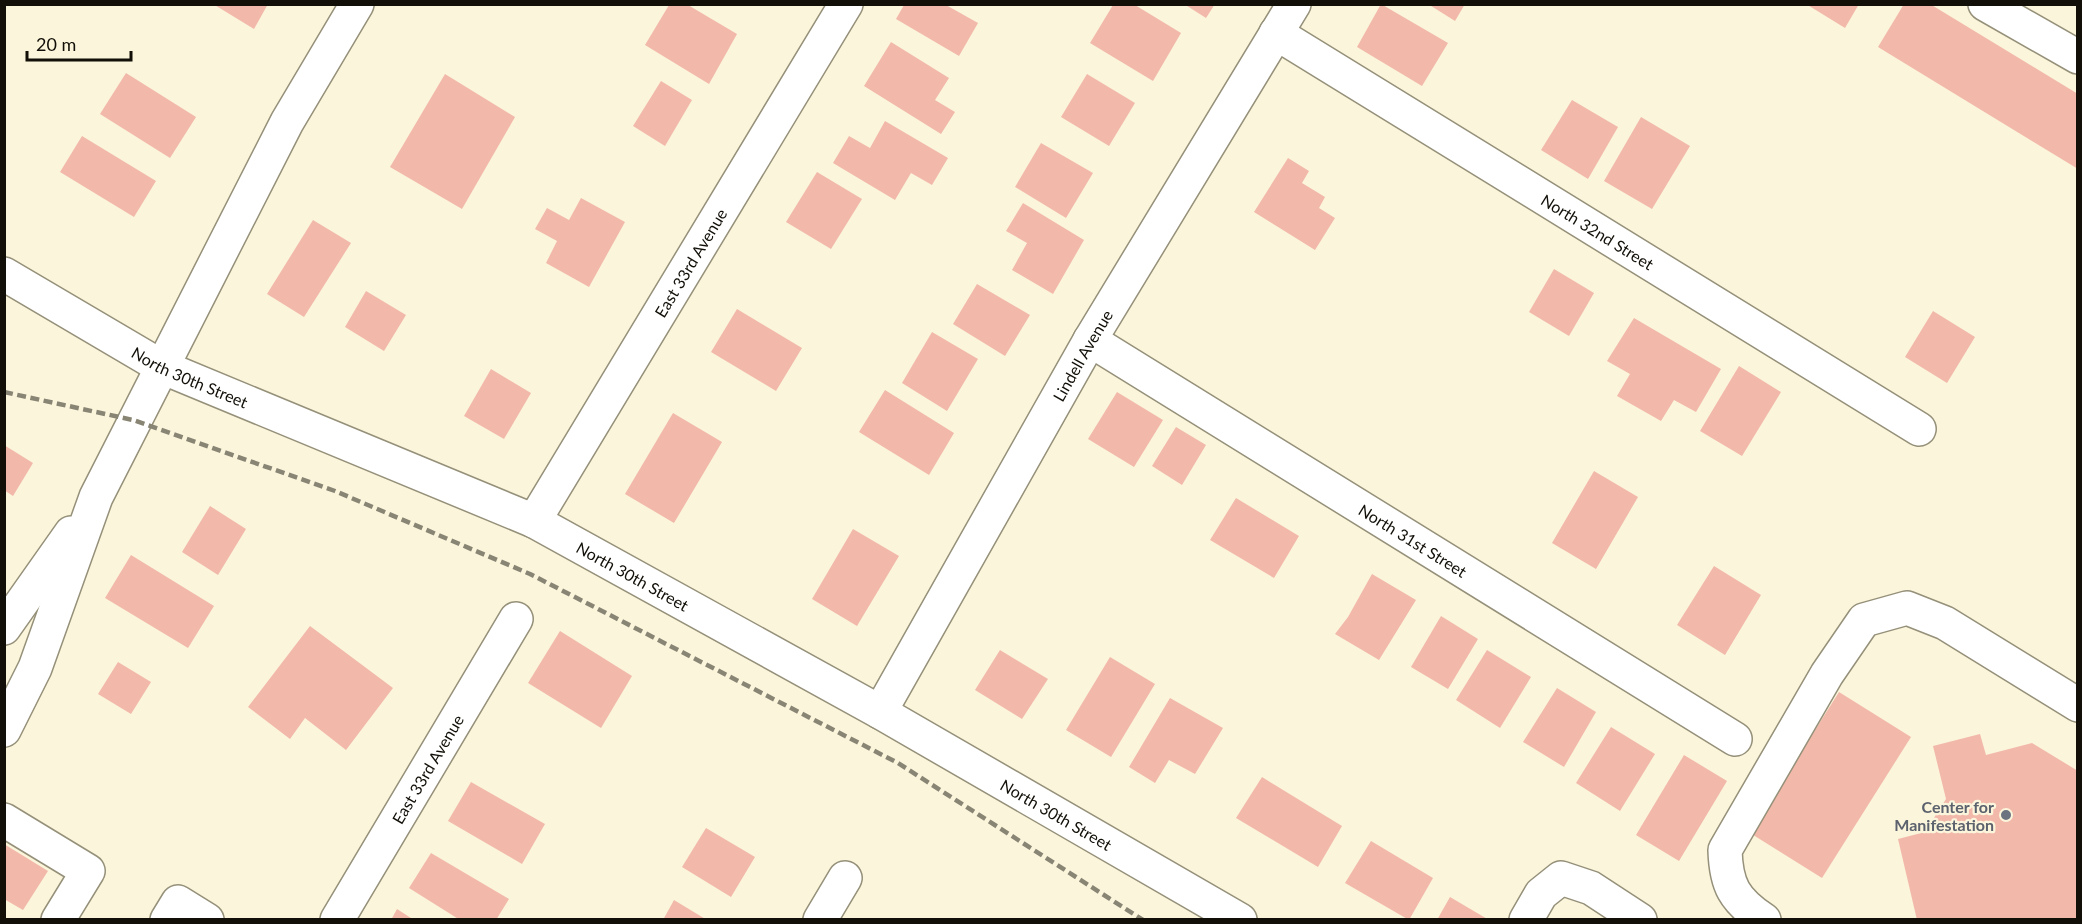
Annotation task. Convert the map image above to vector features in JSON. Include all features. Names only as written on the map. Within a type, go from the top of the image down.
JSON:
[{"type":"street","points":[[4,730],[35,668],[96,497],[287,122],[357,4]]},
{"type":"street","name":"East 33rd Avenue","points":[[534,521],[846,4]]},
{"type":"street","name":"Lindell Avenue","points":[[880,712],[1090,340],[1294,4]]},
{"type":"street","points":[[1986,4],[2078,57]]},
{"type":"street","name":"North 32nd Street","points":[[1276,33],[1919,429]]},
{"type":"street","name":"North 30th Street","points":[[4,274],[162,367],[534,521],[880,712],[1240,920]]},
{"type":"street","name":"North 31st Street","points":[[1090,340],[1735,739]]},
{"type":"street","points":[[4,628],[96,497]]},
{"type":"street","points":[[1759,918],[1742,905],[1726,876],[1725,850],[1827,674],[1864,620],[1907,608],[1945,623],[2078,705]]},
{"type":"street","name":"East 33rd Avenue","points":[[337,920],[516,619]]},
{"type":"street","points":[[4,820],[88,871],[58,920]]},
{"type":"street","points":[[820,920],[844,878]]},
{"type":"street","points":[[1526,920],[1541,894],[1561,878],[1591,888],[1622,915]]},
{"type":"street","points":[[167,920],[178,902],[207,920]]},
{"type":"building","points":[[213,4],[268,4],[254,29]]},
{"type":"building","points":[[1184,4],[1215,4],[1206,18]]},
{"type":"building","points":[[1381,4],[1448,43],[1422,86],[1357,47]]},
{"type":"building","points":[[1428,4],[1465,4],[1455,21]]},
{"type":"building","points":[[1806,4],[1859,4],[1845,28]]},
{"type":"building","points":[[1904,4],[1930,4],[2078,94],[2078,169],[1878,47]]},
{"type":"building","points":[[669,5],[688,5],[737,34],[709,84],[645,45]]},
{"type":"building","points":[[904,5],[946,5],[978,23],[959,56],[896,19]]},
{"type":"building","points":[[1113,5],[1135,5],[1181,33],[1153,81],[1090,43]]},
{"type":"building","points":[[891,42],[949,78],[935,100],[955,112],[941,134],[864,86]]},
{"type":"building","points":[[126,73],[196,117],[170,158],[100,114]]},
{"type":"building","points":[[445,74],[515,117],[462,209],[390,167]]},
{"type":"building","points":[[1087,74],[1135,103],[1109,146],[1061,117]]},
{"type":"building","points":[[661,81],[692,100],[665,146],[633,126]]},
{"type":"building","points":[[1572,100],[1618,127],[1588,179],[1541,150]]},
{"type":"building","points":[[1641,117],[1690,146],[1652,209],[1604,181]]},
{"type":"building","points":[[885,121],[948,158],[932,185],[911,173],[895,200],[833,163],[849,136],[870,148]]},
{"type":"building","points":[[82,136],[156,181],[134,217],[60,172]]},
{"type":"building","points":[[1041,143],[1093,173],[1066,218],[1015,187]]},
{"type":"building","points":[[1288,158],[1309,171],[1302,183],[1325,197],[1319,208],[1335,218],[1315,250],[1254,212]]},
{"type":"building","points":[[817,172],[862,199],[831,249],[786,222]]},
{"type":"building","points":[[581,198],[625,222],[589,287],[546,263],[557,241],[535,229],[547,208],[569,220]]},
{"type":"building","points":[[1023,203],[1084,240],[1053,294],[1012,270],[1027,243],[1006,231]]},
{"type":"building","points":[[313,220],[351,243],[304,317],[267,294]]},
{"type":"building","points":[[1554,269],[1594,293],[1569,336],[1529,312]]},
{"type":"building","points":[[977,284],[1030,315],[1005,356],[953,324]]},
{"type":"building","points":[[366,291],[406,315],[384,351],[345,327]]},
{"type":"building","points":[[737,309],[802,348],[776,391],[711,352]]},
{"type":"building","points":[[1933,311],[1975,337],[1947,383],[1905,357]]},
{"type":"building","points":[[1634,318],[1721,369],[1696,412],[1674,400],[1661,421],[1617,396],[1630,374],[1607,361]]},
{"type":"building","points":[[932,332],[978,359],[947,411],[902,383]]},
{"type":"building","points":[[1739,366],[1781,392],[1742,456],[1700,431]]},
{"type":"building","points":[[491,369],[531,393],[504,439],[464,416]]},
{"type":"building","points":[[885,390],[954,433],[929,475],[859,432]]},
{"type":"building","points":[[1117,392],[1163,420],[1134,467],[1088,439]]},
{"type":"building","points":[[673,413],[722,442],[674,523],[625,494]]},
{"type":"building","points":[[1176,427],[1206,445],[1182,485],[1152,466]]},
{"type":"building","points":[[4,445],[33,463],[13,496],[4,490]]},
{"type":"building","points":[[1594,471],[1638,497],[1596,569],[1552,543]]},
{"type":"building","points":[[1236,498],[1299,536],[1274,578],[1210,540]]},
{"type":"building","points":[[210,506],[246,529],[218,575],[182,552]]},
{"type":"building","points":[[853,529],[899,556],[857,626],[812,599]]},
{"type":"building","points":[[131,555],[214,606],[188,648],[105,598]]},
{"type":"building","points":[[1714,566],[1761,595],[1725,655],[1677,625]]},
{"type":"building","points":[[1372,574],[1416,600],[1379,660],[1335,634],[1348,617]]},
{"type":"building","points":[[1441,616],[1478,639],[1448,689],[1411,667]]},
{"type":"building","points":[[310,626],[393,688],[346,750],[305,718],[290,739],[248,707]]},
{"type":"building","points":[[560,631],[632,676],[601,728],[528,683]]},
{"type":"building","points":[[1000,650],[1048,679],[1022,719],[975,690]]},
{"type":"building","points":[[1487,650],[1531,677],[1500,728],[1456,700]]},
{"type":"building","points":[[1110,657],[1155,684],[1111,757],[1066,730]]},
{"type":"building","points":[[118,662],[151,682],[131,714],[98,694]]},
{"type":"building","points":[[1557,688],[1596,712],[1564,767],[1523,742]]},
{"type":"building","points":[[1839,692],[1911,737],[1822,878],[1750,833]]},
{"type":"building","points":[[1170,698],[1223,728],[1195,774],[1169,760],[1155,783],[1129,767]]},
{"type":"building","points":[[1611,727],[1655,754],[1620,811],[1576,783]]},
{"type":"building","name":"Center for Manifestation","points":[[1980,734],[1986,755],[2032,743],[2078,771],[2078,920],[1917,920],[1898,839],[1925,832],[1946,799],[1933,746]]},
{"type":"building","points":[[1684,755],[1727,781],[1679,861],[1636,835]]},
{"type":"building","points":[[1262,777],[1342,826],[1318,867],[1236,818]]},
{"type":"building","points":[[471,782],[545,824],[522,864],[448,821]]},
{"type":"building","points":[[706,828],[755,857],[731,897],[682,867]]},
{"type":"building","points":[[1371,841],[1433,878],[1409,920],[1345,883]]},
{"type":"building","points":[[4,844],[48,871],[23,910],[4,899]]},
{"type":"building","points":[[431,853],[509,899],[496,920],[460,920],[409,888]]},
{"type":"building","points":[[1450,897],[1489,920],[1437,920]]},
{"type":"building","points":[[674,900],[707,920],[663,920]]},
{"type":"building","points":[[397,909],[414,920],[391,920]]},
{"type":"railway","points":[[4,392],[133,420],[335,491],[530,574],[898,763],[1143,920]]},
{"type":"place","name":"Center for Manifestation","points":[[2006,815]]}]
